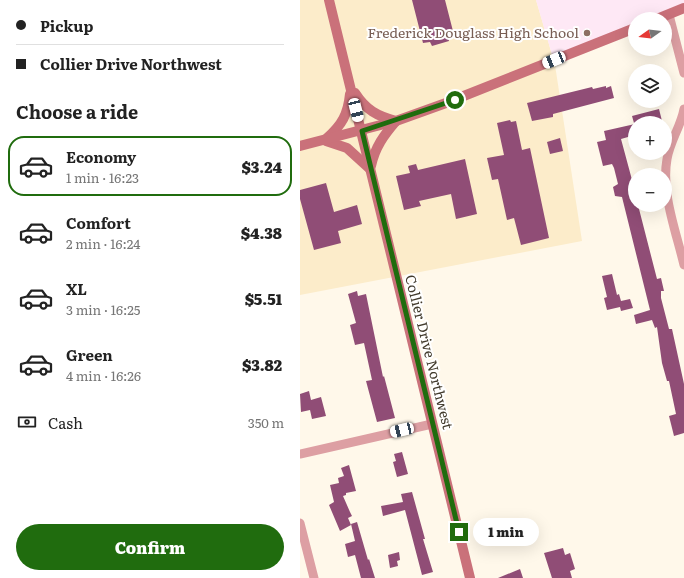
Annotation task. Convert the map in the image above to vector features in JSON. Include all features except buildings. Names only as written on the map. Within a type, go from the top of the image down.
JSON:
[{"type":"main road","name":"Collier Drive Northwest","points":[[329,0],[470,578]]},
{"type":"main road","points":[[672,14],[684,8]]},
{"type":"main road","points":[[300,146],[396,121],[446,103],[628,31]]},
{"type":"main road","points":[[351,88],[362,104],[372,113],[396,121]]},
{"type":"main road","points":[[325,140],[337,130],[344,120],[348,109],[351,88]]},
{"type":"main road","points":[[371,169],[374,153],[378,143],[396,121]]},
{"type":"main road","points":[[325,140],[347,148],[371,169]]},
{"type":"street","points":[[672,27],[684,73]]},
{"type":"street","points":[[684,109],[683,118],[669,150],[665,173],[666,189],[684,265]]},
{"type":"street","points":[[300,454],[432,424]]},
{"type":"street","points":[[300,523],[314,578]]},
{"type":"shaded area","points":[[300,0],[536,0],[555,65],[582,241],[300,295]]},
{"type":"shaded area","name":"Frederick Douglass High School","points":[[536,0],[684,0],[684,10],[672,15],[672,12],[628,12],[628,34],[555,65]]},
{"type":"place","name":"Frederick Douglass High School","points":[[587,33]]},
{"type":"route","points":[[455,100],[396,121],[362,131],[459,532]]}]
